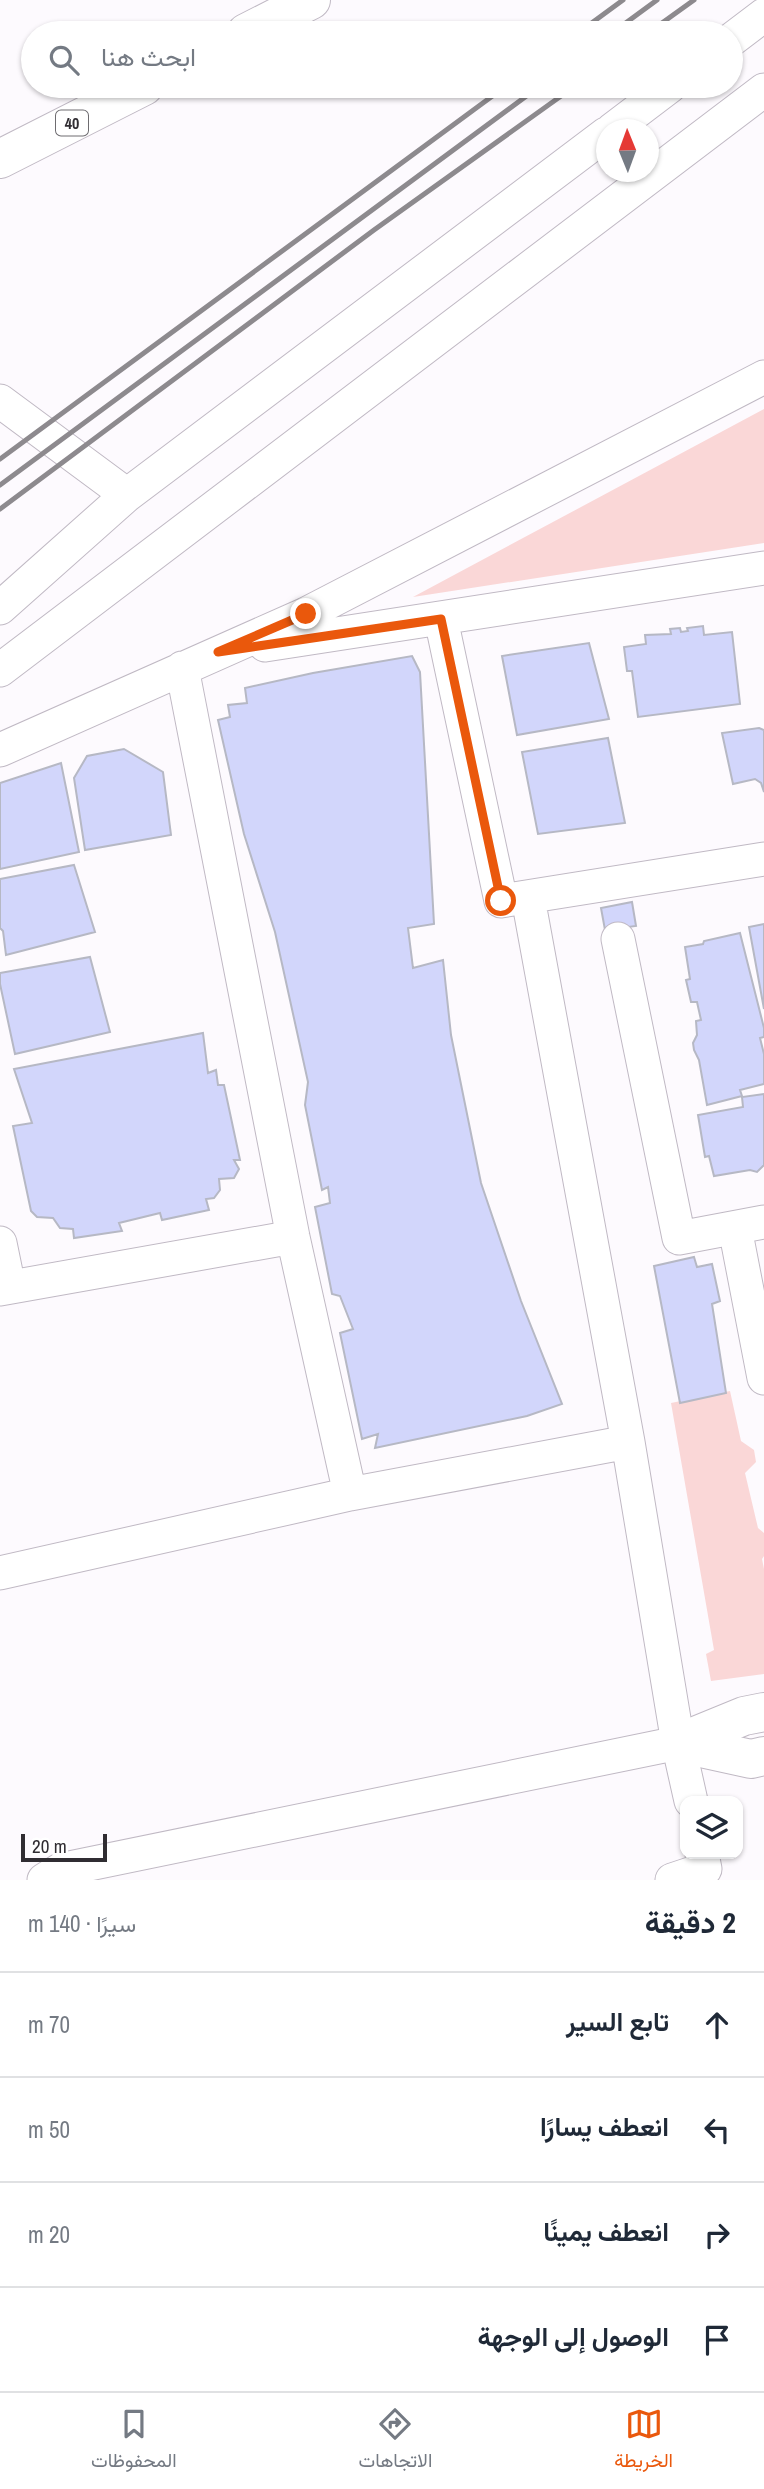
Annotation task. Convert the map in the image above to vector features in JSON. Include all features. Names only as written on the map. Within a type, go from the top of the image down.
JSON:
[{"type":"main road","points":[[270,21],[311,0]]},
{"type":"main road","name":"40","points":[[0,159],[120,98]]},
{"type":"main road","points":[[678,1743],[744,1716],[764,1712]]},
{"type":"main road","points":[[678,1743],[751,1759],[764,1756]]},
{"type":"street","points":[[743,32],[763,19]]},
{"type":"street","points":[[0,670],[764,90]]},
{"type":"street","points":[[626,119],[654,98]]},
{"type":"street","points":[[0,608],[127,495],[596,142]]},
{"type":"street","points":[[0,750],[306,614],[764,377]]},
{"type":"street","points":[[0,401],[127,495]]},
{"type":"street","points":[[218,652],[764,568]]},
{"type":"street","points":[[441,619],[501,901],[764,859]]},
{"type":"street","points":[[182,668],[293,1237],[350,1494]]},
{"type":"street","points":[[528,898],[628,1442],[678,1743],[690,1796]]},
{"type":"street","points":[[618,939],[679,1238],[749,1225],[764,1378]]},
{"type":"street","points":[[0,1243],[4,1288],[293,1237]]},
{"type":"street","points":[[0,1573],[350,1494],[628,1442]]},
{"type":"street","points":[[44,1880],[60,1870],[678,1743]]},
{"type":"street","points":[[673,1880],[705,1869],[703,1859]]},
{"type":"shaded area","points":[[764,409],[764,543],[413,597]]},
{"type":"shaded area","points":[[730,1391],[741,1441],[754,1450],[756,1462],[745,1473],[758,1528],[764,1533],[764,1674],[711,1681],[706,1654],[714,1650],[671,1403]]},
{"type":"building","points":[[703,626],[704,635],[732,632],[740,704],[638,717],[632,671],[627,671],[624,647],[646,644],[645,635],[671,634],[670,629],[680,628],[681,632],[688,631],[687,628]]},
{"type":"building","points":[[589,643],[609,719],[517,735],[502,656]]},
{"type":"building","points":[[412,656],[420,672],[434,924],[408,928],[413,968],[443,960],[451,1035],[481,1183],[521,1301],[562,1404],[527,1416],[375,1448],[378,1434],[362,1439],[340,1333],[353,1329],[340,1296],[332,1294],[315,1207],[330,1203],[328,1187],[322,1190],[305,1105],[308,1082],[275,932],[244,834],[218,720],[230,717],[228,705],[247,703],[245,688]]},
{"type":"building","points":[[759,728],[764,730],[764,792],[761,783],[755,779],[733,784],[722,733]]},
{"type":"building","points":[[608,738],[625,823],[538,834],[522,752]]},
{"type":"building","points":[[124,749],[163,772],[171,835],[85,850],[74,778],[87,756]]},
{"type":"building","points":[[61,763],[79,852],[0,869],[0,783]]},
{"type":"building","points":[[74,865],[95,932],[6,955],[3,931],[0,928],[0,879]]},
{"type":"building","points":[[632,902],[636,926],[605,930],[601,908]]},
{"type":"building","points":[[764,924],[764,1009],[749,927]]},
{"type":"building","points":[[740,933],[764,1028],[764,1037],[760,1038],[764,1054],[764,1084],[740,1090],[742,1096],[707,1105],[699,1060],[693,1043],[697,1035],[696,1021],[701,1020],[697,1002],[691,1002],[686,980],[690,979],[685,947]]},
{"type":"building","points":[[90,957],[110,1032],[15,1054],[0,973]]},
{"type":"building","points":[[203,1033],[208,1073],[216,1070],[218,1085],[224,1085],[240,1160],[234,1160],[239,1169],[234,1178],[219,1179],[220,1190],[214,1198],[206,1199],[209,1210],[162,1220],[160,1213],[119,1223],[122,1231],[74,1238],[73,1229],[60,1228],[53,1218],[37,1217],[31,1211],[13,1126],[32,1123],[14,1069]]},
{"type":"building","points":[[764,1094],[764,1165],[757,1172],[750,1170],[714,1176],[709,1156],[705,1157],[698,1115],[743,1107],[742,1097]]},
{"type":"building","points":[[694,1257],[697,1267],[712,1264],[720,1301],[712,1304],[726,1393],[680,1403],[654,1266]]},
{"type":"railway","points":[[594,21],[623,0]]},
{"type":"railway","points":[[628,21],[657,0]]},
{"type":"railway","points":[[665,21],[694,0]]},
{"type":"railway","points":[[0,459],[490,98]]},
{"type":"railway","points":[[0,485],[524,98]]},
{"type":"railway","points":[[0,509],[374,230],[558,98]]},
{"type":"route","points":[[306,614],[218,652],[441,619],[501,901]]}]
